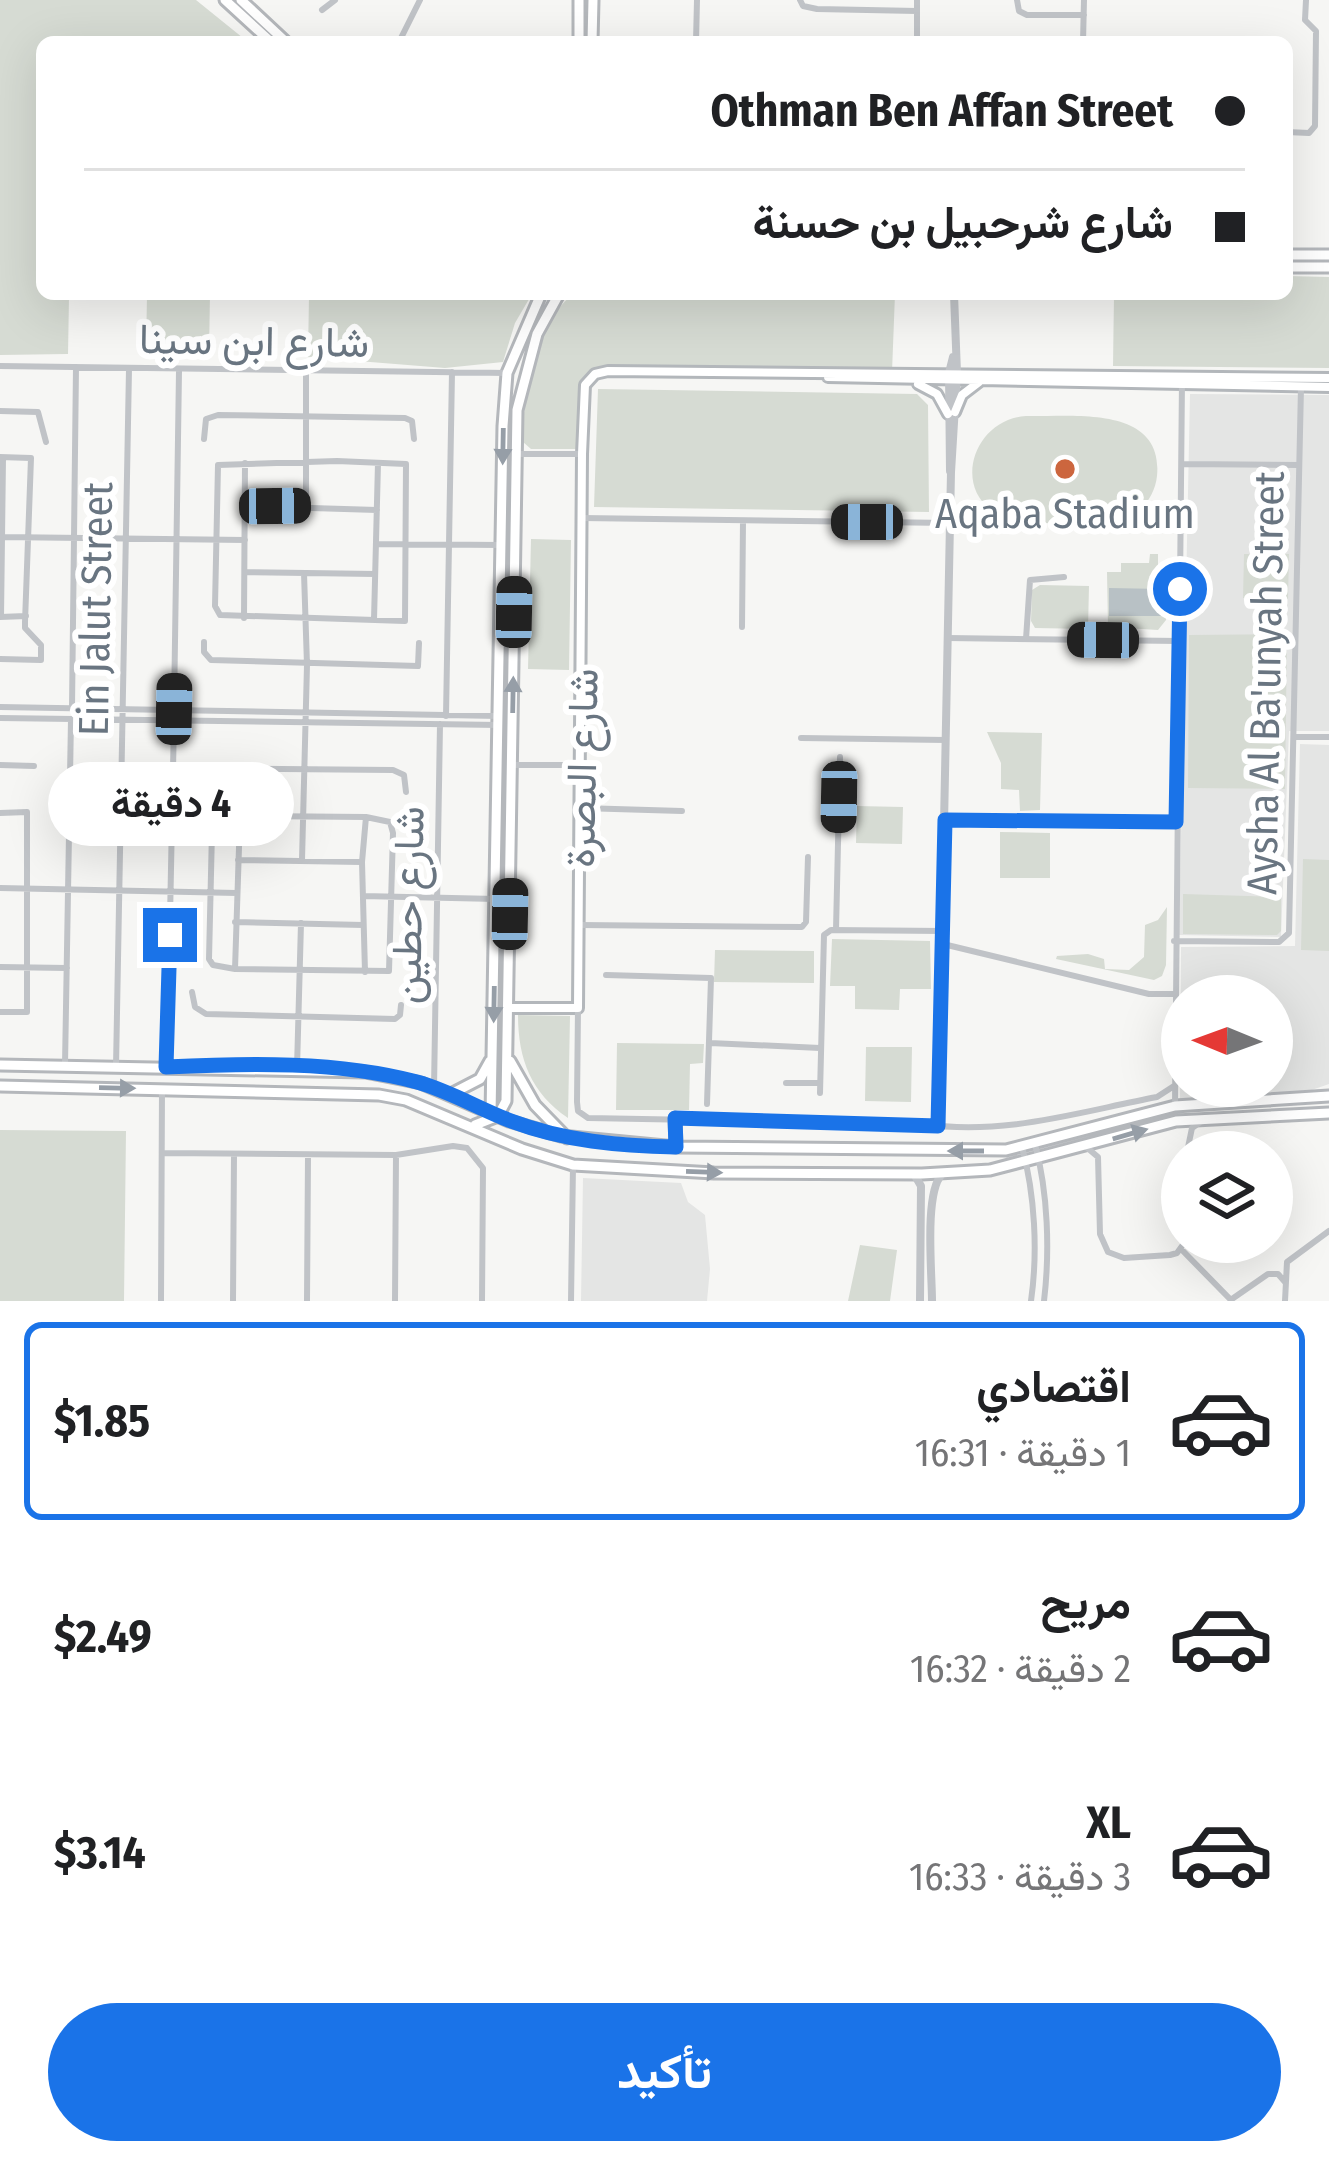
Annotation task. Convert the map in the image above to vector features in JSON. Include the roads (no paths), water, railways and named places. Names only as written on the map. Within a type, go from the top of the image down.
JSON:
[{"type":"main road","points":[[225,0],[264,36]]},
{"type":"main road","points":[[241,0],[280,36]]},
{"type":"main road","points":[[578,36],[579,1],[593,1],[592,36]]},
{"type":"main road","points":[[1293,254],[1329,255]]},
{"type":"main road","points":[[1293,267],[1329,267]]},
{"type":"main road","points":[[499,1139],[493,1116],[493,1054],[507,373],[538,300]]},
{"type":"main road","points":[[470,1126],[493,1116],[506,1101],[517,410],[537,334],[556,300]]},
{"type":"main road","name":"شارع البصرة","points":[[578,1008],[585,386],[595,374],[608,370],[808,374]]},
{"type":"main road","points":[[808,374],[1329,382]]},
{"type":"main road","points":[[808,374],[911,380],[1182,380],[1301,387],[1329,382]]},
{"type":"main road","points":[[911,380],[937,394],[952,413],[962,395],[980,381]]},
{"type":"main road","points":[[501,610],[507,616],[514,612]]},
{"type":"main road","points":[[500,630],[507,624],[514,628]]},
{"type":"main road","points":[[498,804],[505,809],[512,805]]},
{"type":"main road","points":[[497,821],[506,818],[512,824]]},
{"type":"main road","points":[[507,1008],[578,1008]]},
{"type":"main road","points":[[451,1094],[480,1078],[493,1054]]},
{"type":"main road","points":[[507,1054],[526,1092],[567,1138]]},
{"type":"main road","points":[[0,1065],[365,1072],[434,1088],[493,1116],[567,1138],[676,1147],[970,1151],[1022,1147],[1171,1107]]},
{"type":"main road","points":[[217,1068],[218,1090]]},
{"type":"main road","points":[[0,1086],[379,1094],[406,1100],[573,1165],[714,1173],[942,1174],[1027,1164],[1176,1121],[1329,1113]]},
{"type":"main road","points":[[1293,1098],[1329,1093]]},
{"type":"main road","points":[[675,1118],[676,1147]]},
{"type":"street","points":[[322,10],[335,0]]},
{"type":"street","points":[[402,36],[420,0]]},
{"type":"street","points":[[696,36],[697,0]]},
{"type":"street","points":[[800,0],[803,6],[817,9],[917,10]]},
{"type":"street","points":[[916,36],[917,0]]},
{"type":"street","points":[[1017,0],[1019,11],[1027,15],[1084,15]]},
{"type":"street","points":[[1083,36],[1084,0]]},
{"type":"street","points":[[1293,132],[1309,133],[1315,126],[1316,31],[1306,20],[1306,0]]},
{"type":"street","points":[[938,1126],[954,300]]},
{"type":"street","name":"شارع ابن سينا","points":[[0,366],[507,373]]},
{"type":"street","points":[[71,708],[76,367]]},
{"type":"street","name":"Ein Jalut Street","points":[[116,1067],[129,369]]},
{"type":"street","points":[[174,709],[179,369]]},
{"type":"street","points":[[306,371],[306,506]]},
{"type":"street","name":"شارع حطين","points":[[434,1088],[452,372]]},
{"type":"street","points":[[1174,975],[1182,380]]},
{"type":"street","name":"Aysha Al Ba'unyah Street","points":[[1174,941],[1285,940],[1289,933],[1301,387]]},
{"type":"street","points":[[0,411],[38,412],[46,442]]},
{"type":"street","points":[[204,440],[204,423],[211,415],[405,418],[412,422],[414,440]]},
{"type":"street","points":[[516,454],[582,454]]},
{"type":"street","points":[[0,659],[41,660],[41,645],[25,628],[26,616],[29,537],[31,458],[2,457],[0,617],[26,616]]},
{"type":"street","points":[[244,618],[245,463]]},
{"type":"street","points":[[245,463],[406,464],[405,621],[220,615],[215,606],[214,541],[218,465],[245,463]]},
{"type":"street","points":[[374,620],[378,463]]},
{"type":"street","points":[[1183,464],[1299,465]]},
{"type":"street","points":[[245,506],[377,510]]},
{"type":"street","points":[[581,518],[950,523]]},
{"type":"street","points":[[742,627],[743,521]]},
{"type":"street","points":[[2,537],[245,540]]},
{"type":"street","points":[[376,544],[501,545]]},
{"type":"street","points":[[245,572],[376,574]]},
{"type":"street","points":[[302,860],[307,665],[304,573]]},
{"type":"street","points":[[1026,639],[1030,580],[1064,577]]},
{"type":"street","points":[[948,638],[1180,640]]},
{"type":"street","points":[[204,642],[204,652],[211,660],[418,666],[419,643]]},
{"type":"street","points":[[0,707],[304,710],[443,720]]},
{"type":"street","points":[[0,718],[499,721]]},
{"type":"street","points":[[64,1065],[70,719]]},
{"type":"street","points":[[166,1067],[174,720]]},
{"type":"street","points":[[802,737],[946,740]]},
{"type":"street","points":[[1294,737],[1329,737]]},
{"type":"street","points":[[836,930],[840,757]]},
{"type":"street","points":[[0,765],[34,766]]},
{"type":"street","points":[[513,765],[581,765]]},
{"type":"street","points":[[173,768],[393,770],[404,775],[406,792]]},
{"type":"street","points":[[581,808],[682,811]]},
{"type":"street","points":[[0,813],[27,812],[27,1012],[0,1012]]},
{"type":"street","points":[[235,969],[240,815]]},
{"type":"street","points":[[240,815],[302,817],[384,818],[392,827],[391,963],[384,972],[217,968],[209,958],[212,831],[218,823],[240,815]]},
{"type":"street","points":[[365,973],[362,862],[366,818]]},
{"type":"street","points":[[945,820],[1176,822]]},
{"type":"street","points":[[579,925],[802,927],[808,857]]},
{"type":"street","points":[[238,860],[362,862]]},
{"type":"street","points":[[0,888],[237,893]]},
{"type":"street","points":[[363,896],[496,899]]},
{"type":"street","points":[[236,922],[363,925]]},
{"type":"street","points":[[297,1068],[301,923]]},
{"type":"street","points":[[820,1094],[822,943],[827,932],[943,931]]},
{"type":"street","points":[[943,944],[1161,994]]},
{"type":"street","points":[[0,967],[67,968]]},
{"type":"street","points":[[606,974],[711,978],[706,1104]]},
{"type":"street","points":[[192,992],[195,1007],[206,1014],[394,1019],[400,1016],[401,1004]]},
{"type":"street","points":[[578,1008],[577,1102],[581,1116],[972,1129],[1022,1125],[1161,1094]]},
{"type":"street","points":[[708,1043],[820,1048]]},
{"type":"street","points":[[786,1083],[820,1083]]},
{"type":"street","points":[[161,1301],[163,1088]]},
{"type":"street","points":[[1191,1131],[1208,1118]]},
{"type":"street","points":[[1035,1144],[1047,1246],[1044,1301]]},
{"type":"street","points":[[163,1153],[396,1155],[453,1146],[473,1153],[483,1168],[482,1301]]},
{"type":"street","points":[[1085,1146],[1098,1157],[1100,1234],[1108,1252],[1124,1258],[1161,1256]]},
{"type":"street","points":[[1022,1147],[1034,1246],[1030,1301]]},
{"type":"street","points":[[232,1301],[234,1155]]},
{"type":"street","points":[[395,1301],[396,1155]]},
{"type":"street","points":[[307,1301],[308,1156]]},
{"type":"street","points":[[571,1301],[573,1165]]},
{"type":"street","points":[[913,1174],[919,1178],[921,1191],[920,1301]]},
{"type":"street","points":[[932,1301],[932,1201],[934,1183],[942,1174]]},
{"type":"street","points":[[1285,1301],[1291,1258],[1329,1231]]},
{"type":"street","points":[[1198,1263],[1230,1300],[1268,1274],[1281,1276],[1285,1284]]},
{"type":"place","name":"Aqaba Stadium","points":[[1065,469]]}]
